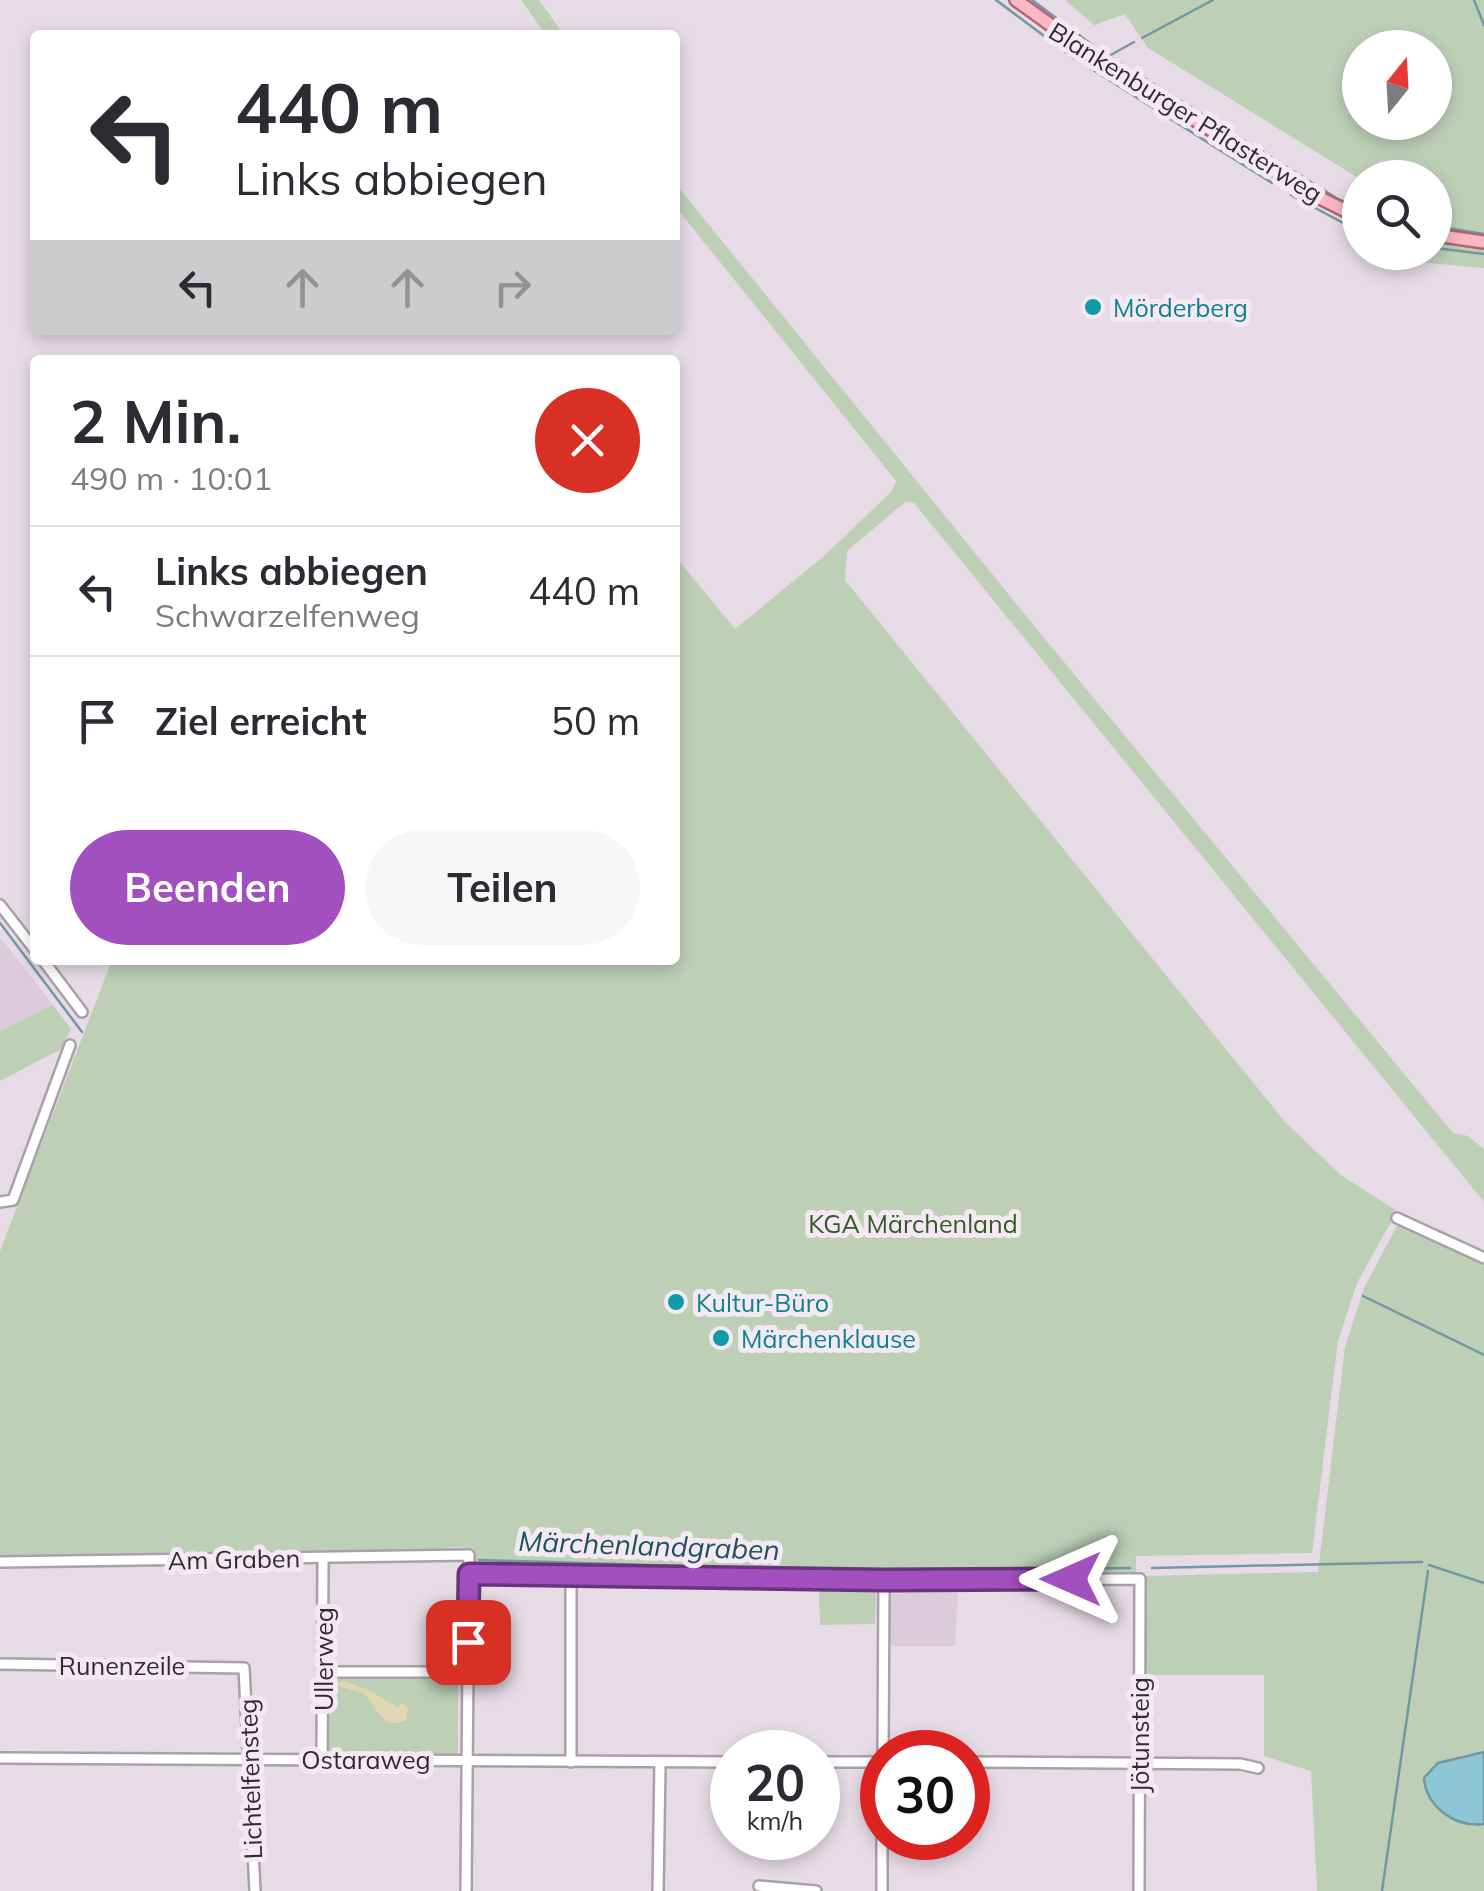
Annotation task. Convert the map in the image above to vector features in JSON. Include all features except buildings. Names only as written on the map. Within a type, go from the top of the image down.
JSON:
[{"type":"main road","name":"Blankenburger Pflasterweg","points":[[1016,0],[1091,54],[1342,209]]},
{"type":"main road","points":[[1452,237],[1484,242]]},
{"type":"street","points":[[0,905],[30,944]]},
{"type":"street","points":[[47,965],[82,1012]]},
{"type":"street","points":[[0,1202],[14,1200],[70,1045]]},
{"type":"street","points":[[1397,1218],[1484,1258]]},
{"type":"street","name":"Am Graben","points":[[0,1562],[469,1555],[469,1574]]},
{"type":"street","name":"Ullerweg","points":[[322,1759],[323,1558]]},
{"type":"street","points":[[466,1891],[469,1574],[884,1580],[883,1730]]},
{"type":"street","points":[[571,1576],[571,1762]]},
{"type":"street","name":"Jötunsteig","points":[[884,1580],[1140,1579],[1138,1891]]},
{"type":"street","name":"Runenzeile","points":[[0,1664],[244,1668]]},
{"type":"street","name":"Lichtelfensteg","points":[[244,1668],[255,1891]]},
{"type":"street","points":[[323,1672],[468,1672]]},
{"type":"street","name":"Ostaraweg","points":[[0,1758],[710,1762]]},
{"type":"street","points":[[658,1891],[660,1762]]},
{"type":"street","points":[[990,1762],[1240,1764],[1258,1768]]},
{"type":"street","points":[[882,1860],[882,1891]]},
{"type":"street","points":[[759,1886],[816,1891]]},
{"type":"shaded area","points":[[0,937],[53,1005],[0,1031]]},
{"type":"shaded area","points":[[958,1590],[955,1646],[888,1646],[888,1591]]},
{"type":"green space","points":[[521,0],[539,0],[560,30],[542,30]]},
{"type":"green space","points":[[1065,0],[1484,0],[1484,268],[1452,265],[1452,160],[1342,160],[1342,168],[1148,48],[1125,14],[1094,25]]},
{"type":"green space","name":"KGA Märchenland","points":[[680,189],[1453,1133],[1468,1136],[1484,1149],[1484,1202],[914,503],[905,502],[847,551],[845,580],[1286,1123],[1341,1175],[1397,1211],[1357,1283],[1338,1341],[1312,1553],[1136,1556],[1136,1573],[887,1577],[473,1571],[473,1548],[449,1547],[442,1552],[0,1558],[0,1251],[110,965],[680,965],[680,562],[735,629],[824,556],[891,492],[896,481],[680,212]]},
{"type":"green space","points":[[53,1005],[71,1029],[61,1049],[0,1081],[0,1031]]},
{"type":"green space","points":[[1398,1224],[1484,1263],[1484,1752],[1463,1755],[1469,1826],[1484,1824],[1484,1891],[1317,1891],[1311,1771],[1264,1756],[1264,1675],[1142,1675],[1144,1576],[1318,1572],[1345,1347],[1364,1288]]},
{"type":"green space","points":[[819,1591],[876,1592],[875,1624],[820,1625]]},
{"type":"green space","points":[[336,1675],[458,1677],[458,1752],[332,1754],[325,1748],[326,1684]]},
{"type":"sand","points":[[344,1681],[397,1707],[403,1703],[408,1707],[406,1720],[386,1720],[363,1693],[337,1683]]},
{"type":"water","points":[[1484,1752],[1484,1824],[1463,1823],[1436,1806],[1424,1778],[1438,1763]]},
{"type":"waterway","points":[[996,0],[1075,59]]},
{"type":"waterway","points":[[1032,0],[1095,47]]},
{"type":"waterway","points":[[1142,38],[1213,0]]},
{"type":"waterway","points":[[1474,0],[1484,25]]},
{"type":"waterway","points":[[1134,42],[1109,56],[1342,201]]},
{"type":"waterway","points":[[1090,68],[1272,183]]},
{"type":"waterway","points":[[1291,195],[1342,222]]},
{"type":"waterway","points":[[1452,229],[1484,234]]},
{"type":"waterway","points":[[1452,250],[1484,254]]},
{"type":"waterway","points":[[0,923],[30,963]]},
{"type":"waterway","points":[[32,965],[82,1032]]},
{"type":"waterway","points":[[1363,1296],[1484,1355]]},
{"type":"waterway","name":"Märchenlandgraben","points":[[479,1560],[877,1572]]},
{"type":"waterway","name":"Märchenlandgraben","points":[[1152,1568],[1422,1562]]},
{"type":"waterway","name":"Märchenlandgraben","points":[[1429,1565],[1484,1583]]},
{"type":"waterway","name":"Märchenlandgraben","points":[[890,1572],[1130,1568]]},
{"type":"waterway","points":[[1382,1891],[1428,1571]]},
{"type":"place","name":"Mörderberg","points":[[1093,307]]},
{"type":"place","name":"Kultur-Büro","points":[[676,1302]]},
{"type":"place","name":"Märchenklause","points":[[721,1338]]},
{"type":"route","points":[[468,1642],[469,1574],[1071,1579]]}]
